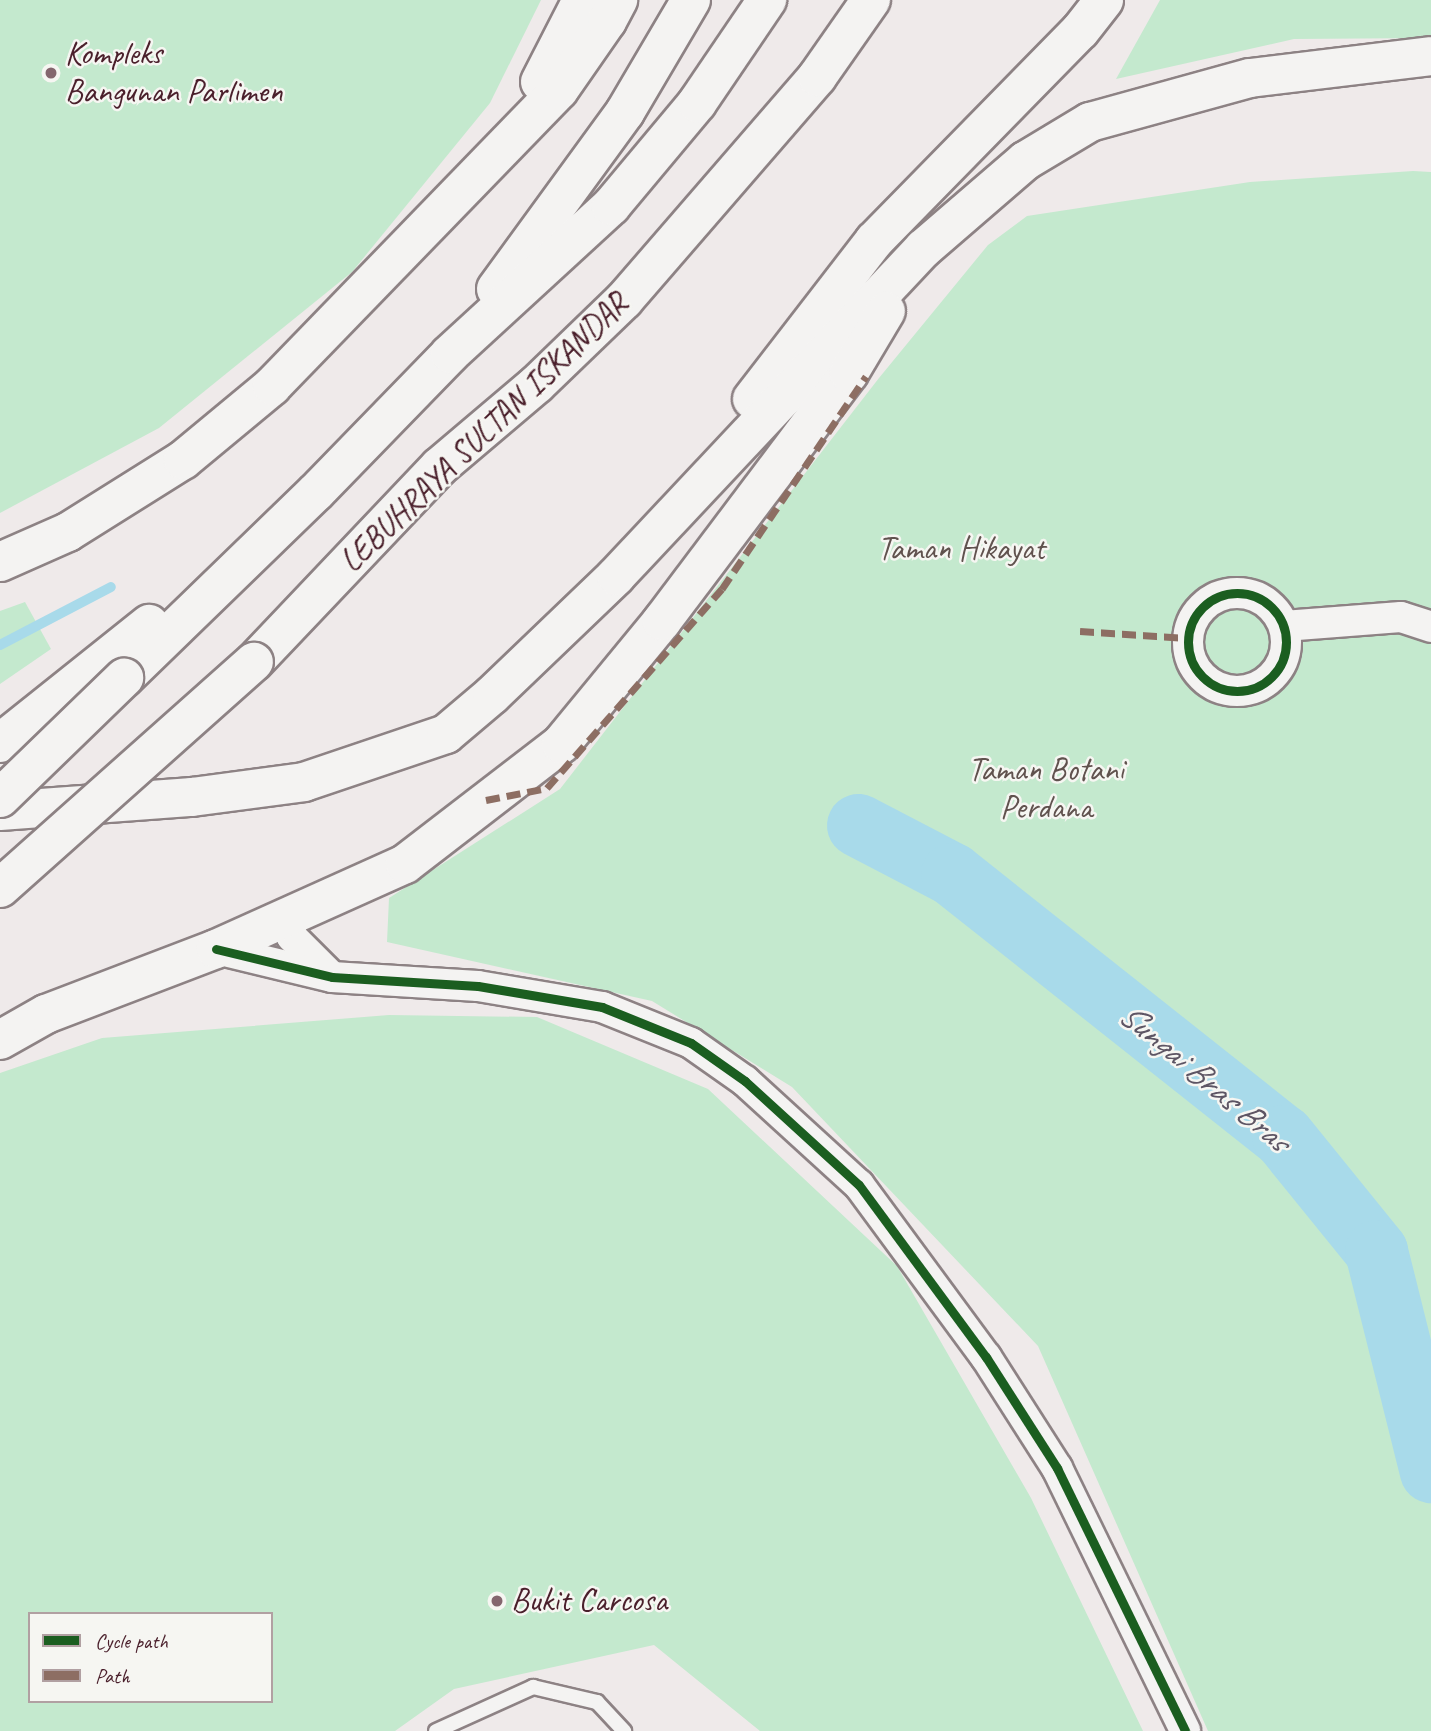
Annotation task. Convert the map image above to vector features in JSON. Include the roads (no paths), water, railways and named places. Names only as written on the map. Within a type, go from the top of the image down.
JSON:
[{"type":"main road","points":[[509,143],[582,0]]},
{"type":"main road","points":[[0,562],[68,532],[183,460],[272,386],[559,90],[607,22],[618,0]]},
{"type":"main road","points":[[450,354],[625,112],[691,0]]},
{"type":"main road","points":[[0,796],[316,492],[450,354],[611,206],[697,103],[767,0]]},
{"type":"main road","name":"LEBUHRAYA SULTAN ISKANDAR","points":[[0,888],[254,662],[439,467],[537,384],[624,300],[817,77],[871,0]]},
{"type":"main road","points":[[616,576],[874,241],[1080,31],[1104,0]]},
{"type":"main road","points":[[0,811],[192,797],[304,782],[446,734],[492,695],[616,576],[923,249],[1025,161],[1090,122],[1250,78],[1431,56]]},
{"type":"main road","points":[[0,1040],[46,1014],[216,949],[405,864],[561,744],[662,621],[849,373],[923,249]]},
{"type":"main road","points":[[0,743],[316,492]]},
{"type":"main road","points":[[0,796],[192,797]]},
{"type":"street","points":[[1284,626],[1401,617],[1431,627]]},
{"type":"street","points":[[288,918],[292,937],[332,976]]},
{"type":"street","points":[[216,949],[332,976],[478,986],[602,1007],[691,1043],[745,1081],[859,1185],[986,1357],[1057,1468],[1185,1731]]},
{"type":"lane","points":[[436,1731],[533,1688],[597,1702],[624,1731]]},
{"type":"waterway","name":"Sungai Bras Bras","points":[[0,645],[111,587]]},
{"type":"waterway","name":"Sungai Bras Bras","points":[[858,825],[952,874],[1283,1136],[1376,1251],[1431,1471]]},
{"type":"place","name":"Kompleks Bangunan Parlimen","points":[[51,73]]},
{"type":"place","name":"Bukit Carcosa","points":[[497,1601]]},
{"type":"park label","name":"Taman Hikayat","points":[[961,549]]},
{"type":"park label","name":"Taman Botani Perdana","points":[[1046,789]]}]
